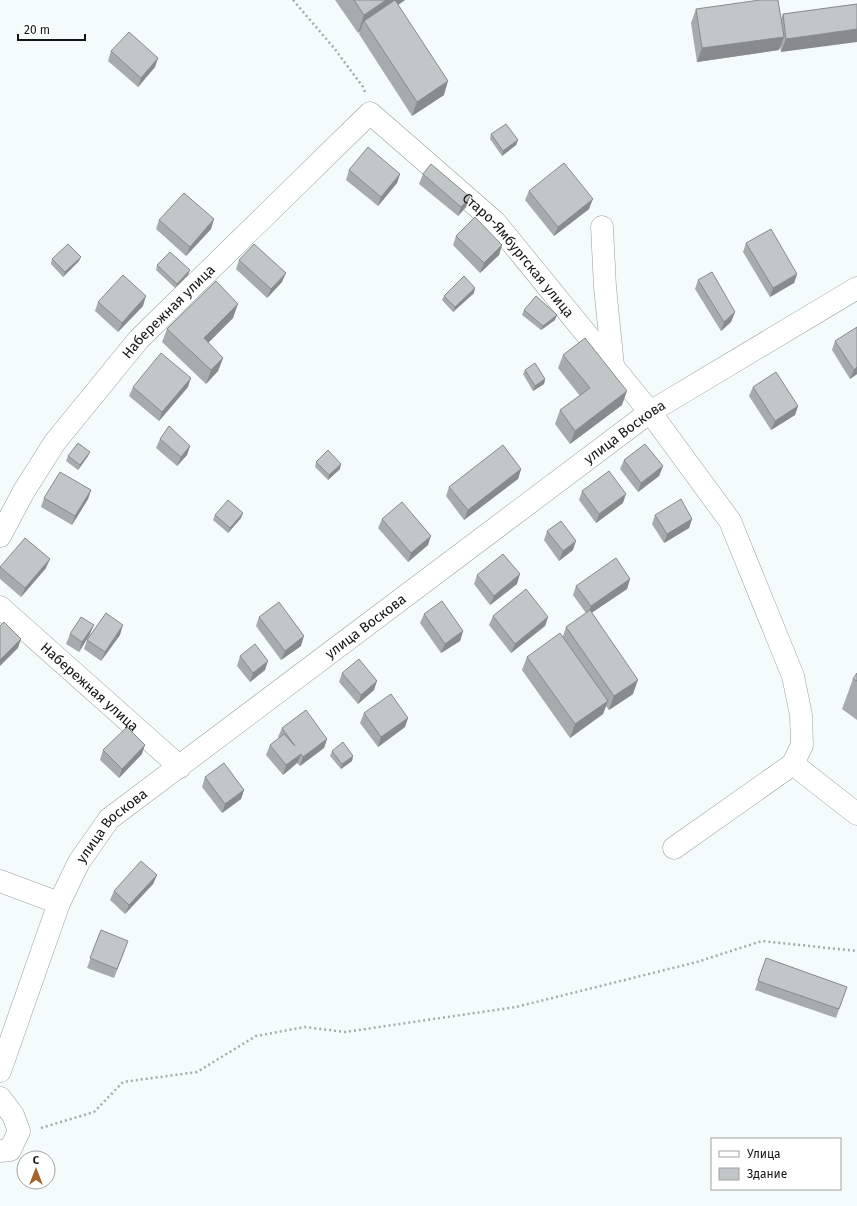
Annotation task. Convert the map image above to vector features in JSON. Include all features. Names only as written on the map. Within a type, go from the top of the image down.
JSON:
[{"type":"street","name":"Старо-Ямбургская улица","points":[[370,113],[495,222],[650,412],[730,521],[793,676],[801,715],[802,745],[793,764]]},
{"type":"street","name":"Набережная улица","points":[[0,536],[24,491],[55,442],[139,339],[370,113]]},
{"type":"street","points":[[602,227],[605,287],[613,366]]},
{"type":"street","name":"улица Воскова","points":[[0,1071],[60,903],[78,862],[109,819],[650,412],[857,288]]},
{"type":"street","name":"Набережная улица","points":[[0,607],[180,767]]},
{"type":"street","points":[[674,848],[793,764],[857,814]]},
{"type":"street","points":[[0,881],[60,903]]},
{"type":"street","points":[[0,1098],[13,1115],[19,1131],[10,1150],[0,1151]]},
{"type":"path","points":[[293,0],[334,48],[363,86],[370,113]]},
{"type":"path","points":[[19,1131],[37,1130],[94,1112],[123,1082],[197,1072],[256,1036],[305,1027],[344,1032],[516,1006],[697,962],[762,942],[857,951]]},
{"type":"building","points":[[354,0],[386,0],[364,15]]},
{"type":"building","points":[[395,0],[448,81],[417,102],[364,21]]},
{"type":"building","points":[[760,0],[778,0],[784,37],[702,48],[696,9]]},
{"type":"building","points":[[857,4],[857,29],[786,39],[783,14]]},
{"type":"building","points":[[129,32],[158,58],[141,78],[111,51]]},
{"type":"building","points":[[506,124],[518,140],[503,151],[491,134]]},
{"type":"building","points":[[368,147],[400,174],[381,197],[349,170]]},
{"type":"building","points":[[564,163],[593,199],[558,227],[529,191]]},
{"type":"building","points":[[431,164],[470,197],[461,207],[423,174]]},
{"type":"building","points":[[184,193],[214,219],[190,247],[159,220]]},
{"type":"building","points":[[475,217],[502,245],[484,263],[456,236]]},
{"type":"building","points":[[771,229],[797,274],[773,288],[746,243]]},
{"type":"building","points":[[68,244],[81,257],[65,272],[52,259]]},
{"type":"building","points":[[254,244],[286,273],[271,289],[239,260]]},
{"type":"building","points":[[170,252],[190,270],[177,284],[157,265]]},
{"type":"building","points":[[712,272],[735,312],[724,322],[698,280]]},
{"type":"building","points":[[123,275],[146,296],[122,323],[98,302]]},
{"type":"building","points":[[464,276],[475,288],[455,307],[444,296]]},
{"type":"building","points":[[216,281],[238,304],[204,338],[223,358],[211,370],[167,329]]},
{"type":"building","points":[[536,296],[557,315],[543,326],[524,310]]},
{"type":"building","points":[[857,327],[857,367],[854,370],[835,341]]},
{"type":"building","points":[[585,338],[627,391],[575,431],[560,410],[590,388],[563,355]]},
{"type":"building","points":[[161,353],[191,378],[162,412],[133,387]]},
{"type":"building","points":[[535,363],[545,379],[535,386],[525,370]]},
{"type":"building","points":[[776,372],[798,406],[775,421],[753,387]]},
{"type":"building","points":[[169,426],[190,446],[181,457],[160,439]]},
{"type":"building","points":[[78,443],[90,452],[80,465],[68,456]]},
{"type":"building","points":[[645,444],[663,466],[641,483],[624,460]]},
{"type":"building","points":[[503,445],[521,469],[468,510],[449,487]]},
{"type":"building","points":[[328,450],[341,464],[329,475],[316,462]]},
{"type":"building","points":[[609,471],[626,494],[599,514],[582,491]]},
{"type":"building","points":[[60,472],[91,490],[75,516],[44,498]]},
{"type":"building","points":[[681,499],[692,519],[667,534],[655,515]]},
{"type":"building","points":[[228,500],[243,513],[230,528],[215,515]]},
{"type":"building","points":[[402,502],[431,536],[411,553],[382,519]]},
{"type":"building","points":[[561,521],[576,541],[563,551],[547,531]]},
{"type":"building","points":[[25,538],[50,559],[25,588],[0,567]]},
{"type":"building","points":[[503,554],[520,574],[494,596],[477,575]]},
{"type":"building","points":[[616,558],[630,579],[591,606],[576,586]]},
{"type":"building","points":[[526,589],[548,617],[515,644],[493,616]]},
{"type":"building","points":[[442,601],[463,631],[445,644],[424,614]]},
{"type":"building","points":[[279,602],[304,636],[285,651],[259,617]]},
{"type":"building","points":[[590,610],[638,680],[614,696],[566,627]]},
{"type":"building","points":[[106,613],[123,625],[105,652],[87,640]]},
{"type":"building","points":[[81,617],[94,625],[82,642],[70,634]]},
{"type":"building","points":[[4,622],[21,639],[0,660],[0,626]]},
{"type":"building","points":[[560,633],[608,701],[575,724],[527,657]]},
{"type":"building","points":[[255,644],[268,661],[253,673],[240,656]]},
{"type":"building","points":[[359,659],[377,681],[361,695],[342,673]]},
{"type":"building","points":[[857,673],[857,681],[853,679]]},
{"type":"building","points":[[391,694],[408,718],[381,737],[364,713]]},
{"type":"building","points":[[306,710],[327,739],[303,757],[301,754],[286,765],[270,745],[284,734],[295,746],[282,728]]},
{"type":"building","points":[[127,727],[145,745],[122,769],[103,750]]},
{"type":"building","points":[[343,742],[353,756],[342,764],[332,751]]},
{"type":"building","points":[[224,763],[244,790],[225,804],[205,777]]},
{"type":"building","points":[[141,861],[157,875],[129,905],[114,891]]},
{"type":"building","points":[[101,930],[128,941],[117,969],[90,958]]},
{"type":"building","points":[[766,958],[847,987],[839,1009],[758,981]]}]
